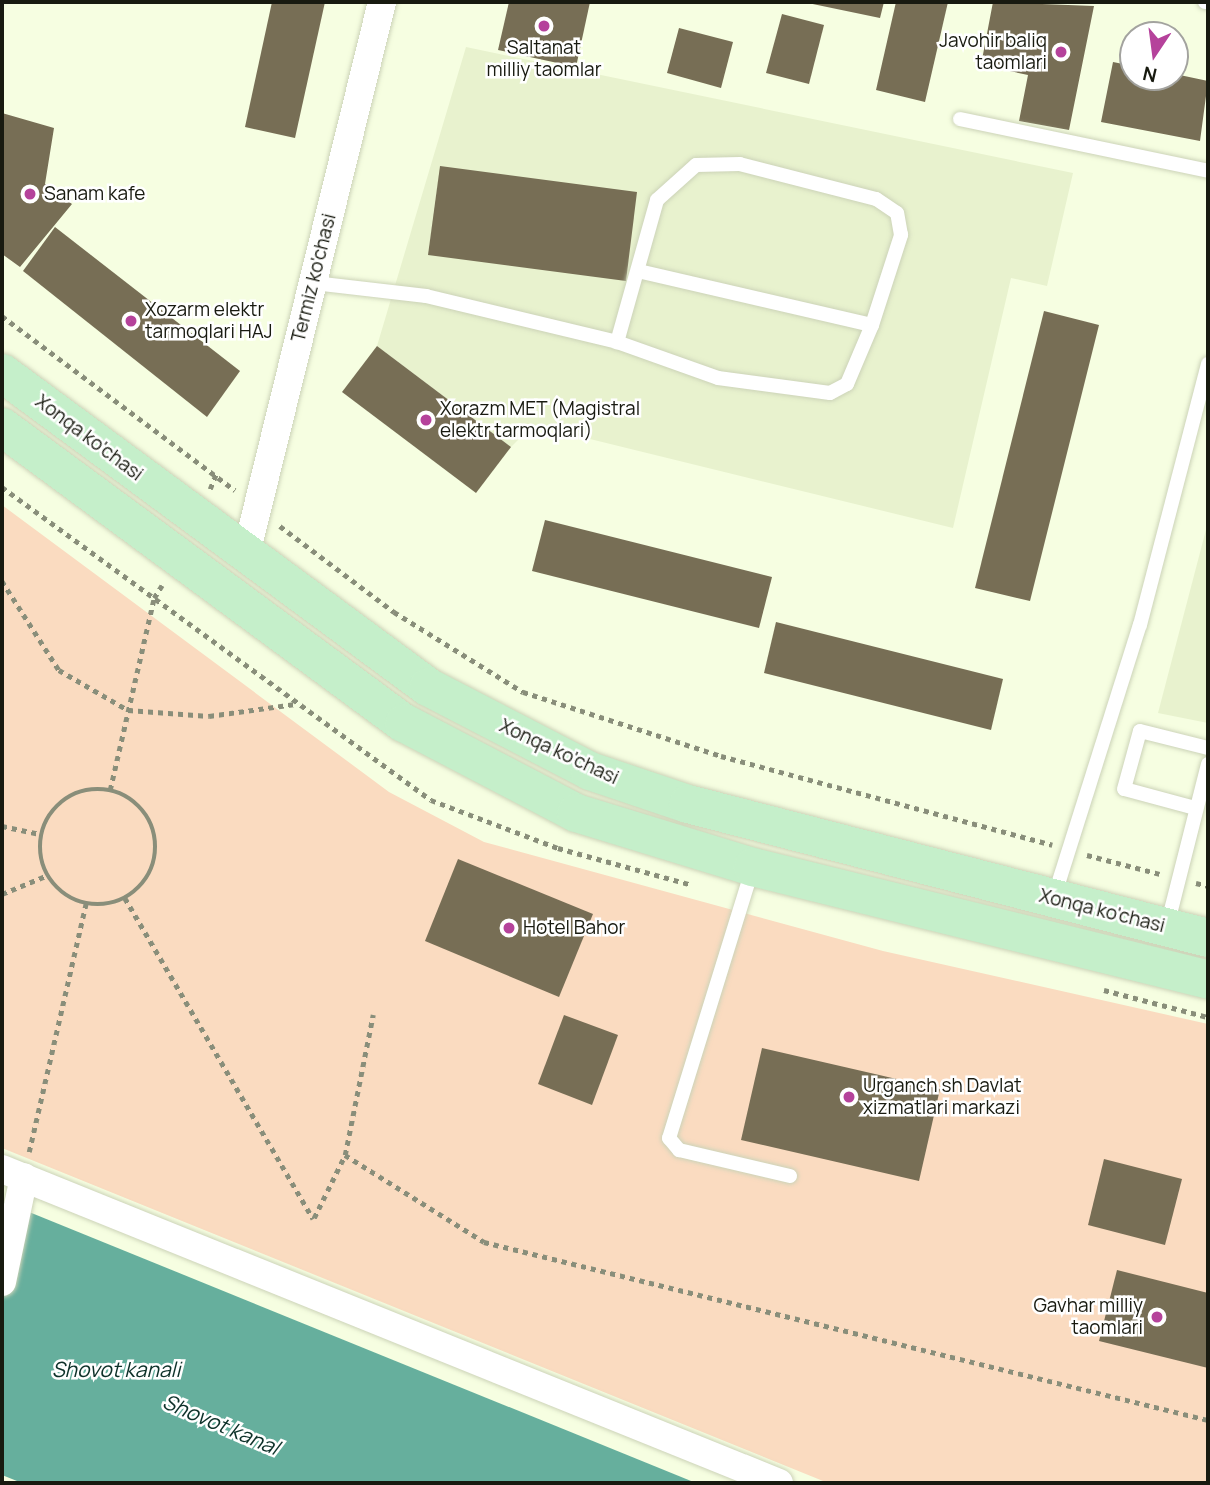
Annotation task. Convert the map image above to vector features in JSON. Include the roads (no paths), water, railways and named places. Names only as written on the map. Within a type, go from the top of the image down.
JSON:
[{"type":"main road","name":"Xonqa ko'chasi","points":[[2,373],[429,687],[590,771],[688,804],[1187,932]]},
{"type":"main road","points":[[2,427],[404,723],[576,813],[753,867],[1192,976],[1187,932]]},
{"type":"street","name":"Termiz ko'chasi","points":[[246,554],[255,508],[314,283],[382,2]]},
{"type":"street","points":[[2,1282],[13,1173],[779,1483]]},
{"type":"lane","points":[[960,119],[1208,172]]},
{"type":"lane","points":[[314,283],[426,296],[617,342],[718,378],[830,393],[847,384],[872,325],[901,234],[897,213],[876,199],[740,164],[696,165],[677,177],[657,200],[617,342]]},
{"type":"lane","points":[[638,271],[872,325]]},
{"type":"lane","points":[[1053,898],[1140,625],[1208,364]]},
{"type":"lane","points":[[1195,808],[1124,789],[1140,731],[1208,748]]},
{"type":"lane","points":[[1187,932],[1176,878],[1208,764]]},
{"type":"lane","points":[[753,867],[669,1138],[679,1150],[790,1176]]},
{"type":"water","name":"Shovot kanali","points":[[2,1201],[696,1483],[22,1483],[2,1475]]},
{"type":"place","name":"Saltanat milliy taomlar","points":[[544,26]]},
{"type":"place","name":"Javohir baliq taomlari","points":[[1061,52]]},
{"type":"place","name":"Sanam kafe","points":[[30,194]]},
{"type":"place","name":"Xozarm elektr tarmoqlari HAJ","points":[[131,321]]},
{"type":"place","name":"Xorazm MET (Magistral elektr tarmoqlari)","points":[[426,420]]},
{"type":"place","name":"Hotel Bahor","points":[[509,928]]},
{"type":"place","name":"Urganch sh Davlat xizmatlari markazi","points":[[849,1097]]},
{"type":"place","name":"Gavhar milliy taomlari","points":[[1157,1317]]},
{"type":"water label","name":"Shovot kanal","points":[[221,1424]]}]
